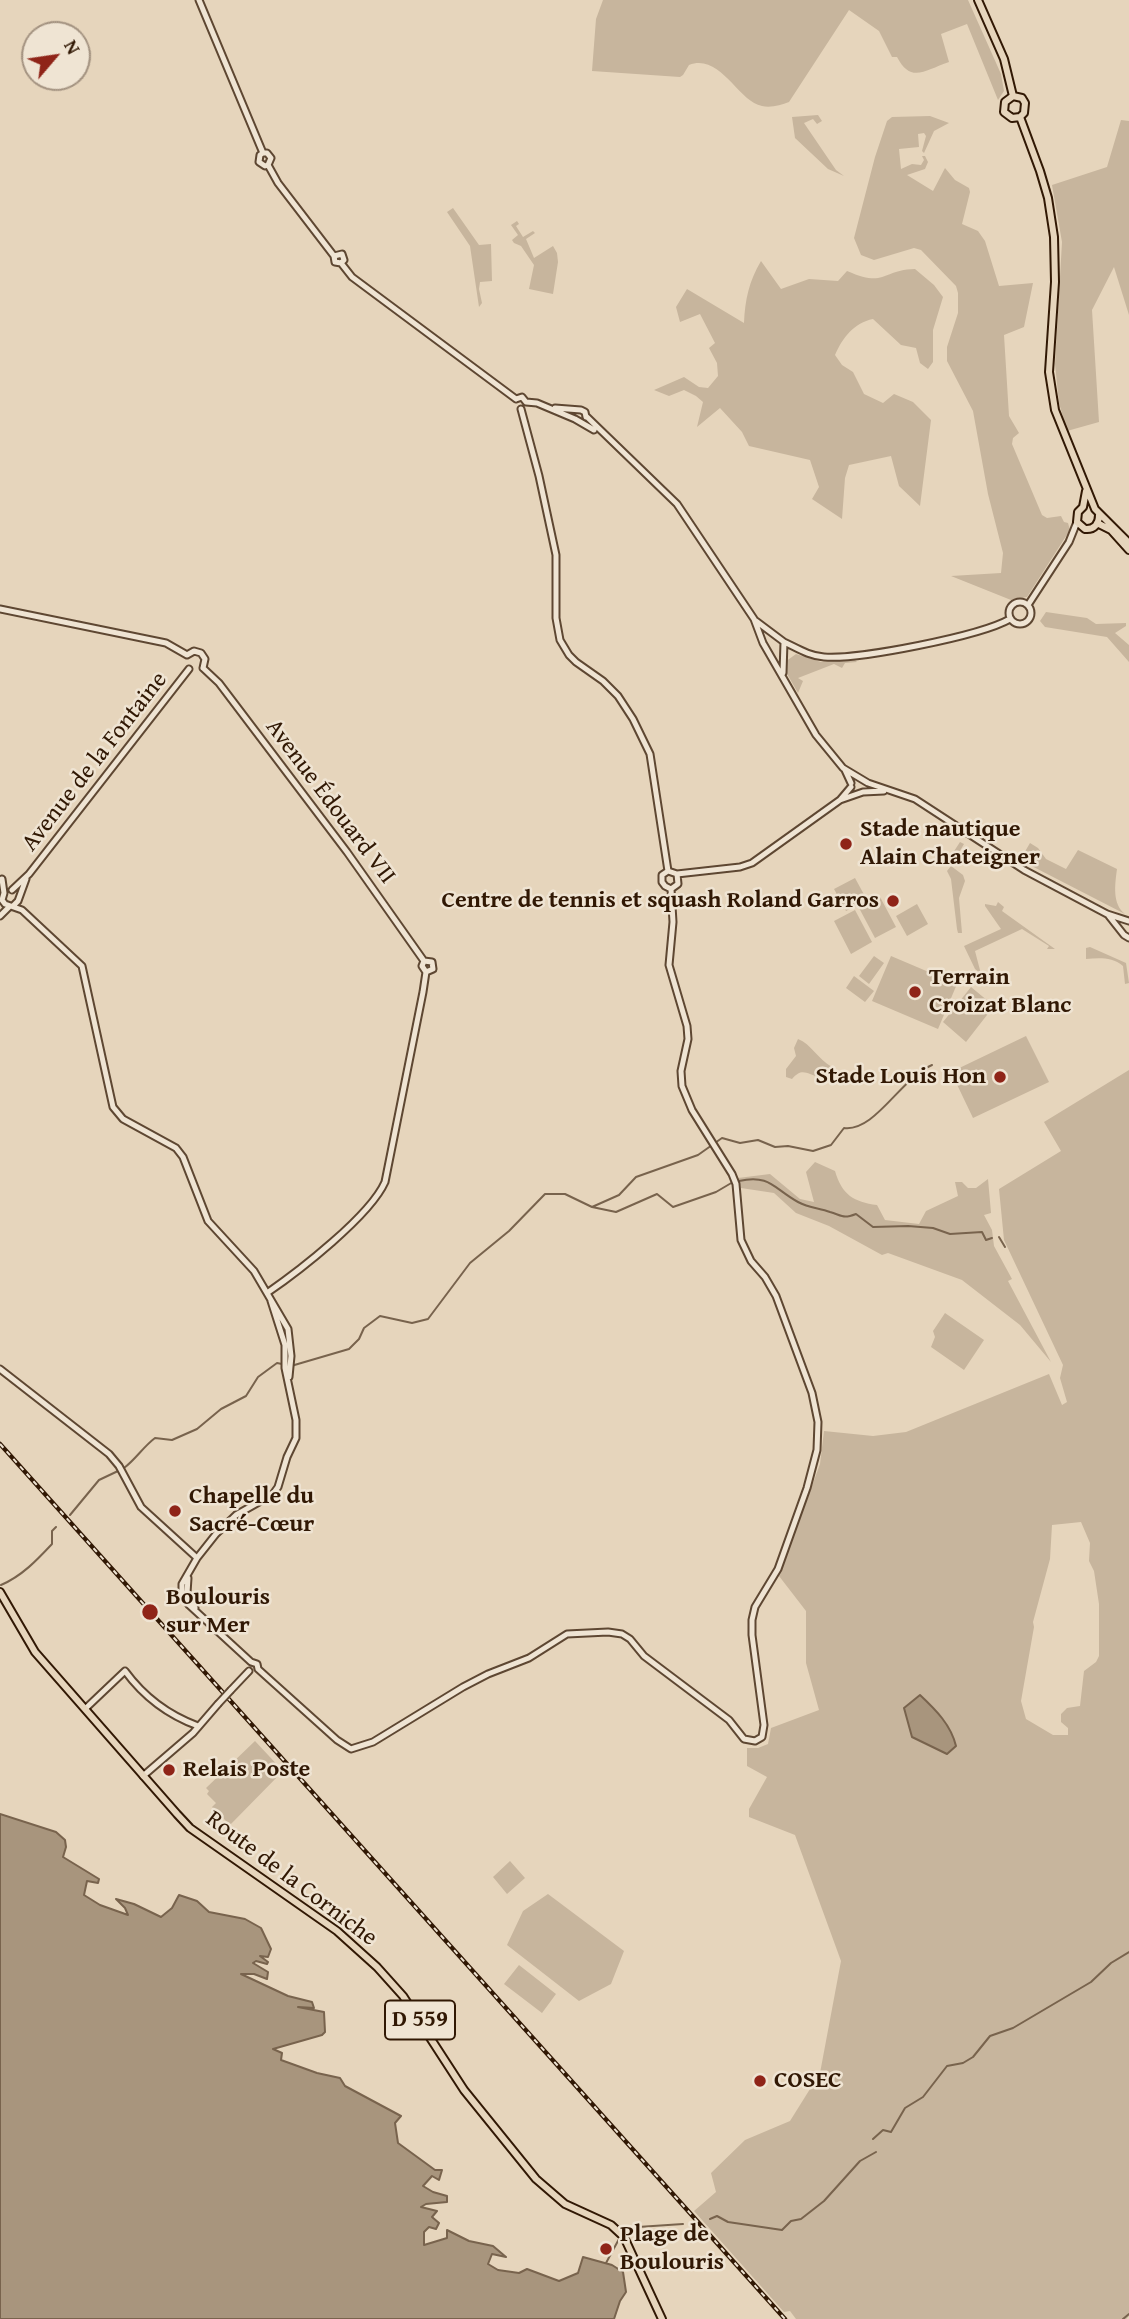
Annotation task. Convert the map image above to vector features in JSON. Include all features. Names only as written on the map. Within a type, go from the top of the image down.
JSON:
[{"type":"main road","points":[[978,0],[1004,59],[1013,96]]},
{"type":"main road","points":[[1013,96],[1021,98],[1025,103],[1024,113],[1020,117],[1012,118],[1004,112],[1005,102],[1013,96]]},
{"type":"main road","points":[[1020,117],[1048,198],[1054,237],[1055,282],[1049,349],[1051,392],[1059,423],[1097,516],[1129,550]]},
{"type":"main road","points":[[1086,489],[1077,522],[1085,529],[1092,528],[1097,516]]},
{"type":"main road","points":[[1083,507],[1129,543]]},
{"type":"main road","name":"Route de la Corniche","points":[[0,1592],[32,1648],[190,1828],[337,1931],[391,1982],[422,2023],[464,2090],[536,2179],[565,2204],[611,2225],[624,2237],[662,2319]]},
{"type":"street","points":[[199,0],[263,153],[259,162],[268,165],[278,183],[334,256],[335,262],[341,263],[352,277],[516,400]]},
{"type":"street","points":[[516,400],[522,397],[526,402],[580,419],[661,486],[677,504],[754,619],[765,645],[819,740],[843,768],[851,785],[860,793]]},
{"type":"street","points":[[516,400],[515,405],[521,409],[539,476],[556,555],[556,618],[560,640],[576,662],[603,681],[618,696],[634,719],[650,754],[668,870]]},
{"type":"street","points":[[521,409],[526,402]]},
{"type":"street","points":[[552,408],[584,411],[580,419]]},
{"type":"street","points":[[1028,605],[1069,542],[1077,522]]},
{"type":"street","points":[[1069,542],[1085,529]]},
{"type":"street","points":[[1010,620],[1008,612],[1012,605],[1018,602],[1028,605]]},
{"type":"street","points":[[754,619],[784,642],[822,657],[859,655],[954,637],[1010,620],[1019,625],[1027,623],[1031,614],[1028,605]]},
{"type":"street","points":[[0,609],[166,643],[187,655]]},
{"type":"street","points":[[765,645],[775,636]]},
{"type":"street","points":[[783,676],[784,642]]},
{"type":"street","points":[[772,656],[776,658],[799,650]]},
{"type":"street","points":[[192,652],[201,653],[205,659],[203,667],[197,671],[189,669],[186,664],[187,655],[192,652]]},
{"type":"street","name":"Avenue Édouard VII","points":[[203,667],[219,683],[348,852],[424,961],[422,966],[426,972],[387,1171],[380,1193],[348,1226],[267,1293]]},
{"type":"street","name":"Avenue de la Fontaine","points":[[6,895],[27,876],[189,669]]},
{"type":"street","points":[[843,768],[887,791],[915,799],[1018,867],[1107,914],[1129,921]]},
{"type":"street","points":[[840,800],[854,779],[862,780]]},
{"type":"street","points":[[860,793],[866,787],[862,780]]},
{"type":"street","points":[[668,870],[677,874],[740,867],[752,863],[840,800],[860,793],[887,791]]},
{"type":"street","points":[[668,870],[662,875],[662,882],[667,888],[678,884],[677,874]]},
{"type":"street","name":"Avenue de la Fontaine","points":[[15,903],[27,876]]},
{"type":"street","points":[[1,877],[6,895],[82,966],[113,1107],[123,1119],[176,1148],[189,1169],[208,1221],[250,1266],[267,1293],[285,1345],[285,1368],[296,1420],[296,1438],[278,1486],[273,1494],[226,1524],[197,1558],[182,1584],[195,1609],[337,1740],[351,1749],[373,1742],[456,1691],[488,1674],[529,1658],[567,1633],[622,1634],[630,1639],[644,1656],[729,1720],[744,1739],[754,1741],[762,1737],[764,1725],[752,1620],[755,1607],[778,1569],[807,1488],[817,1450],[818,1422],[812,1394],[776,1296],[751,1261],[741,1240],[736,1184],[732,1174],[692,1110],[682,1086],[681,1071],[688,1038],[669,964],[673,922],[671,888]]},
{"type":"street","points":[[0,916],[15,903],[16,893],[6,895]]},
{"type":"street","points":[[1107,914],[1124,935],[1129,937]]},
{"type":"street","points":[[1121,930],[1122,925],[1129,921]]},
{"type":"street","points":[[0,1369],[104,1449],[114,1459],[142,1507],[197,1558]]},
{"type":"street","points":[[143,1776],[193,1733],[249,1671],[251,1662]]},
{"type":"street","points":[[249,1671],[255,1672],[258,1668]]},
{"type":"street","points":[[85,1709],[125,1671],[158,1706],[198,1726]]},
{"type":"shaded area","points":[[603,0],[968,0],[1001,74],[1004,91],[998,100],[967,24],[941,34],[949,62],[913,73],[902,65],[897,57],[892,57],[879,31],[849,10],[789,102],[779,105],[765,107],[753,103],[720,72],[700,63],[689,65],[680,77],[592,71],[596,19]]},
{"type":"shaded area","points":[[818,115],[822,121],[817,124],[813,119],[804,123],[836,170],[844,176],[828,169],[795,138],[792,117]]},
{"type":"shaded area","points":[[930,116],[949,123],[934,131],[924,153],[924,133],[918,134],[919,147],[899,149],[901,169],[912,164],[921,165],[924,160],[922,156],[925,156],[928,162],[925,169],[907,175],[933,191],[945,168],[955,180],[969,188],[962,224],[978,231],[985,241],[999,286],[1033,283],[1024,327],[1004,335],[1009,416],[1019,433],[1013,438],[1012,444],[1042,515],[1047,518],[1061,516],[1064,522],[1068,523],[1070,530],[1027,597],[1011,600],[951,576],[1001,573],[1003,553],[988,494],[973,411],[947,361],[947,347],[958,313],[956,286],[921,250],[914,248],[874,260],[861,255],[854,238],[887,121],[892,117]]},
{"type":"shaded area","points":[[1121,120],[1129,121],[1129,315],[1114,267],[1092,310],[1099,422],[1067,431],[1059,403],[1055,364],[1062,242],[1052,185],[1107,167]]},
{"type":"shaded area","points":[[453,208],[479,245],[491,244],[492,281],[480,282],[482,303],[479,307],[470,246],[447,212]]},
{"type":"shaded area","points":[[517,221],[519,224],[516,226],[523,237],[533,231],[535,233],[526,239],[534,258],[553,246],[557,253],[553,294],[529,289],[534,265],[521,246],[512,240],[518,235],[511,225]]},
{"type":"shaded area","points":[[761,261],[781,289],[809,279],[838,281],[847,271],[877,278],[915,269],[934,285],[943,297],[933,330],[933,362],[928,369],[920,363],[916,348],[901,345],[873,319],[850,332],[835,355],[842,365],[853,372],[864,394],[883,403],[894,394],[913,402],[931,420],[920,506],[899,486],[891,456],[849,465],[845,478],[842,519],[812,499],[819,487],[810,460],[749,446],[742,432],[720,408],[697,427],[703,402],[684,390],[669,396],[654,390],[684,377],[699,387],[708,388],[718,376],[717,363],[709,348],[715,343],[700,314],[680,322],[676,307],[687,289],[744,323],[748,291]]},
{"type":"shaded area","points":[[1046,612],[1087,618],[1096,624],[1126,623],[1126,626],[1115,633],[1129,645],[1129,662],[1107,637],[1045,627],[1040,621]]},
{"type":"shaded area","points":[[796,654],[821,662],[857,662],[845,663],[842,668],[834,664],[798,678],[803,681],[798,693],[786,672],[785,662]]},
{"type":"shaded area","points":[[960,842],[964,844],[951,866],[947,862]]},
{"type":"shaded area","points":[[1030,843],[1038,848],[1046,859],[1066,869],[1078,850],[1117,869],[1116,899],[1125,914],[1020,860]]},
{"type":"shaded area","points":[[951,866],[963,875],[965,881],[959,898],[962,933],[958,933],[957,929],[951,879],[947,871]]},
{"type":"shaded area","points":[[855,878],[867,900],[846,911],[834,889]]},
{"type":"shaded area","points":[[879,895],[896,927],[875,938],[858,906]]},
{"type":"shaded area","points":[[998,902],[1004,907],[1002,911],[1055,949],[1047,949],[1049,946],[1022,929],[975,951],[981,974],[975,969],[964,946],[1001,929],[985,906],[996,906]]},
{"type":"shaded area","points":[[917,904],[928,924],[907,936],[896,916]]},
{"type":"shaded area","points":[[855,910],[872,942],[851,954],[834,921]]},
{"type":"shaded area","points":[[1090,947],[1126,963],[1129,983],[1125,984],[1123,966],[1119,963],[1106,959],[1086,959],[1086,948]]},
{"type":"shaded area","points":[[874,956],[884,963],[869,984],[859,976]]},
{"type":"shaded area","name":"Terrain Croizat Blanc","points":[[891,956],[957,984],[938,1029],[872,1001]]},
{"type":"shaded area","points":[[854,976],[874,991],[865,1002],[846,988]]},
{"type":"shaded area","points":[[971,987],[994,1006],[966,1042],[943,1022]]},
{"type":"shaded area","name":"Stade Louis Hon","points":[[1026,1036],[1049,1082],[973,1118],[951,1072]]},
{"type":"shaded area","points":[[798,1039],[832,1067],[831,1071],[819,1077],[802,1072],[792,1079],[786,1077],[786,1069],[796,1056],[794,1048]]},
{"type":"shaded area","points":[[1129,1070],[1129,2316],[1126,2319],[796,2319],[790,2311],[784,2312],[694,2211],[716,2192],[711,2173],[745,2140],[790,2121],[820,2073],[841,1961],[795,1835],[749,1817],[749,1809],[767,1777],[747,1766],[747,1748],[768,1744],[771,1728],[819,1710],[806,1663],[806,1611],[779,1576],[820,1464],[824,1431],[873,1436],[906,1432],[1049,1374],[1062,1405],[1067,1402],[1060,1378],[1063,1365],[1004,1240],[999,1189],[1061,1151],[1044,1122]],"holes":[[[1081,1522],[1090,1543],[1089,1561],[1094,1571],[1099,1604],[1099,1656],[1096,1662],[1084,1671],[1080,1706],[1067,1708],[1061,1714],[1061,1722],[1068,1728],[1068,1735],[1053,1735],[1026,1719],[1021,1701],[1033,1622],[1050,1559],[1052,1525]],[[909,1705],[946,1723],[950,1733],[935,1749],[912,1737],[904,1708]]]},
{"type":"shaded area","points":[[815,1162],[835,1171],[841,1186],[850,1196],[877,1205],[885,1220],[919,1224],[926,1211],[958,1196],[955,1182],[962,1182],[968,1188],[976,1188],[988,1179],[991,1213],[984,1215],[992,1230],[994,1246],[1012,1279],[1008,1281],[1051,1362],[1020,1325],[962,1280],[888,1253],[882,1255],[829,1226],[796,1213],[774,1193],[741,1188],[738,1178],[770,1174],[800,1199],[814,1202],[806,1172]]},
{"type":"shaded area","points":[[945,1313],[984,1340],[964,1370],[931,1347],[935,1337],[933,1331]]},
{"type":"shaded area","points":[[920,1695],[951,1731],[956,1746],[947,1754],[912,1737],[904,1708]]},
{"type":"shaded area","points":[[255,1741],[283,1771],[230,1825],[212,1807],[216,1803],[207,1794],[209,1791],[206,1788]]},
{"type":"shaded area","points":[[0,1814],[56,1832],[65,1840],[63,1857],[99,1879],[98,1883],[87,1881],[84,1895],[100,1905],[128,1915],[116,1899],[161,1917],[172,1908],[179,1895],[197,1901],[209,1912],[245,1919],[261,1928],[271,1949],[268,1957],[260,1956],[267,1964],[256,1961],[253,1963],[268,1972],[267,1979],[254,1974],[241,1974],[288,1996],[312,2002],[314,2008],[298,2007],[324,2012],[325,2032],[273,2049],[282,2053],[281,2060],[340,2078],[345,2086],[401,2116],[395,2123],[398,2143],[435,2170],[442,2170],[439,2180],[432,2176],[423,2186],[447,2196],[447,2202],[421,2207],[437,2211],[432,2217],[439,2223],[436,2229],[429,2227],[424,2232],[424,2245],[447,2238],[447,2230],[469,2241],[493,2246],[506,2257],[492,2254],[488,2264],[498,2270],[519,2273],[527,2269],[559,2281],[578,2273],[583,2257],[612,2265],[623,2272],[626,2292],[614,2319],[0,2319]]},
{"type":"shaded area","points":[[510,1861],[525,1878],[507,1894],[493,1877]]},
{"type":"shaded area","points":[[548,1894],[624,1951],[611,1984],[579,2001],[507,1945],[523,1911]]},
{"type":"shaded area","points":[[519,1965],[556,1994],[542,2013],[504,1984]]},
{"type":"waterway","points":[[291,1366],[349,1349],[359,1339],[364,1328],[380,1316],[412,1323],[428,1319],[470,1263],[509,1231],[545,1194],[565,1194],[592,1207],[619,1195],[636,1177],[698,1155],[722,1138],[740,1143],[758,1140],[775,1147],[788,1146],[813,1151],[831,1145],[844,1128],[866,1122],[909,1081],[932,1065]]},
{"type":"waterway","points":[[739,1181],[765,1181],[802,1204],[843,1216],[856,1214],[873,1227],[933,1228],[950,1234],[982,1232],[986,1240],[992,1238]]},
{"type":"waterway","points":[[592,1207],[616,1212],[657,1194],[673,1207],[716,1192],[733,1182]]},
{"type":"waterway","points":[[999,1237],[1005,1247]]},
{"type":"waterway","points":[[124,1468],[155,1438],[172,1440],[197,1429],[221,1409],[246,1396],[258,1377],[277,1363],[282,1364]]},
{"type":"waterway","points":[[70,1515],[99,1480],[118,1471]]},
{"type":"waterway","points":[[1,1585],[35,1562],[52,1544],[52,1531],[56,1527]]},
{"type":"waterway","points":[[873,2139],[883,2130],[891,2132],[905,2108],[923,2097],[947,2066],[963,2063],[973,2057],[990,2036],[1013,2028],[1091,1982],[1111,1963],[1129,1952]]},
{"type":"waterway","points":[[710,2219],[717,2216],[728,2222],[782,2230],[791,2221],[801,2219],[824,2201],[860,2161],[876,2152]]},
{"type":"waterway","points":[[626,2232],[638,2227],[683,2224]]},
{"type":"waterway","points":[[606,2263],[619,2239]]},
{"type":"waterway","points":[[1123,2319],[1129,2314]]},
{"type":"railway","points":[[0,1444],[785,2319]]},
{"type":"place","name":"Stade nautique Alain Chateigner","points":[[846,844]]},
{"type":"place","name":"Centre de tennis et squash Roland Garros","points":[[893,901]]},
{"type":"place","name":"Terrain Croizat Blanc","points":[[915,992]]},
{"type":"place","name":"Stade Louis Hon","points":[[1000,1077]]},
{"type":"place","name":"Chapelle du Sacré-Cœur","points":[[175,1511]]},
{"type":"place","name":"Boulouris sur Mer","points":[[150,1612]]},
{"type":"place","name":"Relais Poste","points":[[169,1770]]},
{"type":"place","name":"COSEC","points":[[760,2081]]},
{"type":"place","name":"Plage de Boulouris","points":[[606,2249]]}]
